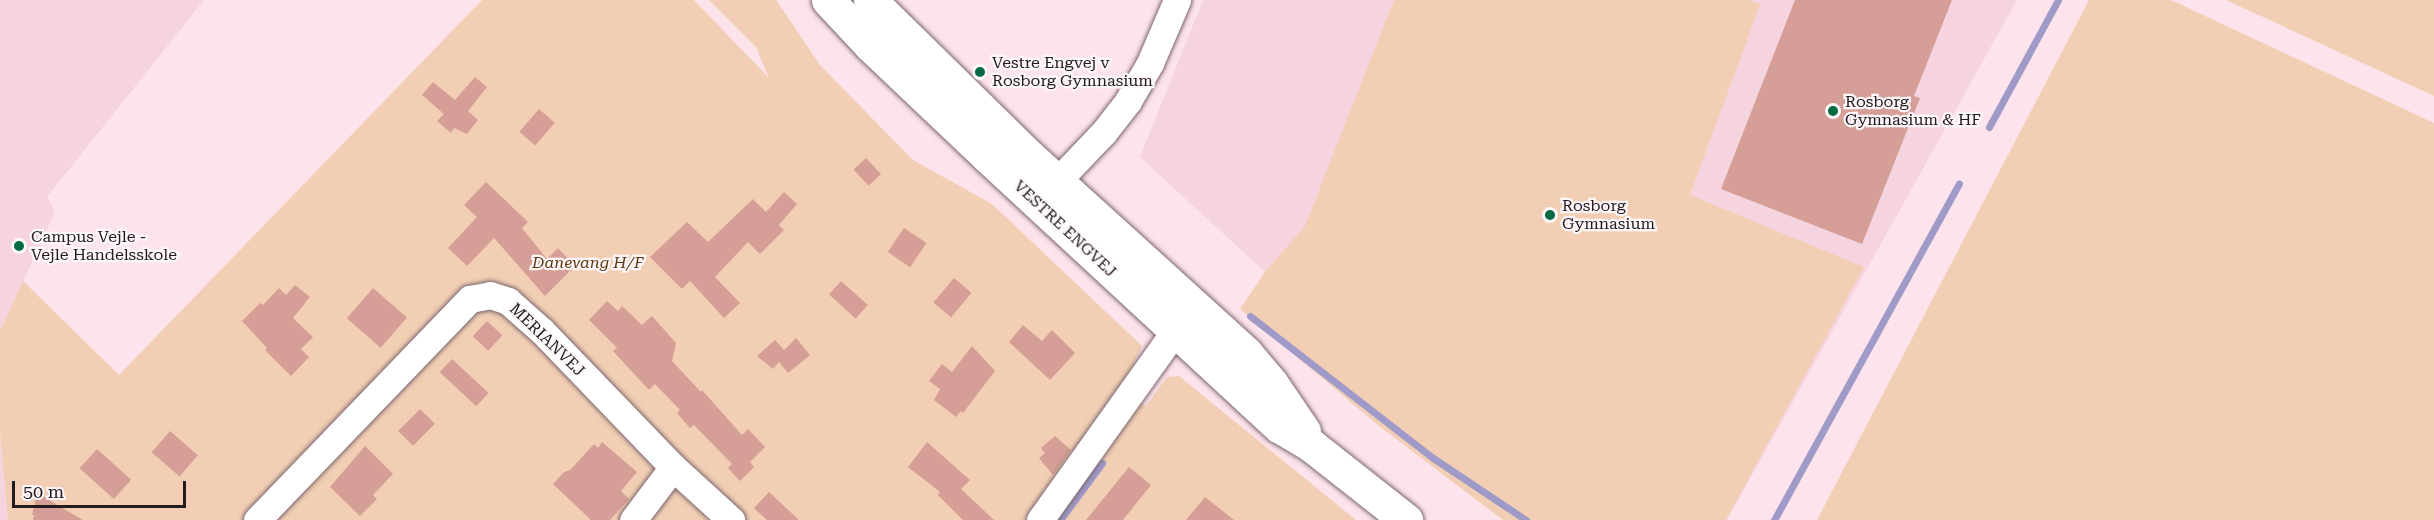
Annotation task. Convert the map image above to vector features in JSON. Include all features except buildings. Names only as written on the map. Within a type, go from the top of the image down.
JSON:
[{"type":"street","name":"VESTRE ENGVEJ","points":[[828,0],[870,45],[1248,354],[1296,417],[1312,446]]},
{"type":"street","name":"VESTRE ENGVEJ","points":[[870,0],[1175,331],[1279,426],[1312,446],[1406,520]]},
{"type":"street","points":[[1047,192],[1104,132],[1128,101],[1150,63],[1178,0]]},
{"type":"street","name":"MERIANVEJ","points":[[257,520],[470,299],[490,295],[508,301],[542,331],[673,467],[731,520]]},
{"type":"street","points":[[1040,520],[1175,331]]},
{"type":"street","points":[[633,520],[673,467]]},
{"type":"shaded area","points":[[0,0],[204,0],[47,197],[55,212],[0,331]]},
{"type":"shaded area","name":"Rosborg Gymnasium","points":[[1203,0],[2017,0],[1727,520],[1610,520],[1265,272],[1140,157]]},
{"type":"shaded area","points":[[0,433],[8,520],[0,520]]},
{"type":"green space","name":"Danevang H/F","points":[[482,0],[694,0],[769,78],[756,47],[709,0],[776,0],[820,65],[913,160],[992,204],[1142,346],[1122,388],[1146,406],[1167,377],[1179,376],[1356,520],[8,520],[0,433],[0,331],[23,281],[119,375]]},
{"type":"green space","name":"Rosborg Gymnasium","points":[[1394,0],[1749,0],[1760,5],[1690,195],[1864,267],[1726,520],[1503,520],[1379,426],[1240,309],[1265,272],[1305,226]]},
{"type":"green space","points":[[2089,0],[2171,0],[2434,123],[2434,520],[1817,520]]},
{"type":"green space","points":[[2226,0],[2434,0],[2434,96]]},
{"type":"waterway","points":[[1989,127],[2058,0]]},
{"type":"waterway","points":[[1774,520],[1959,184]]},
{"type":"waterway","points":[[1250,316],[1433,458],[1526,520]]},
{"type":"waterway","points":[[1060,520],[1102,463]]},
{"type":"place","name":"Vestre Engvej v Rosborg Gymnasium","points":[[980,72]]},
{"type":"place","name":"Rosborg Gymnasium & HF","points":[[1833,111]]},
{"type":"place","name":"Rosborg Gymnasium","points":[[1550,215]]},
{"type":"place","name":"Campus Vejle - Vejle Handelsskole","points":[[19,246]]}]
